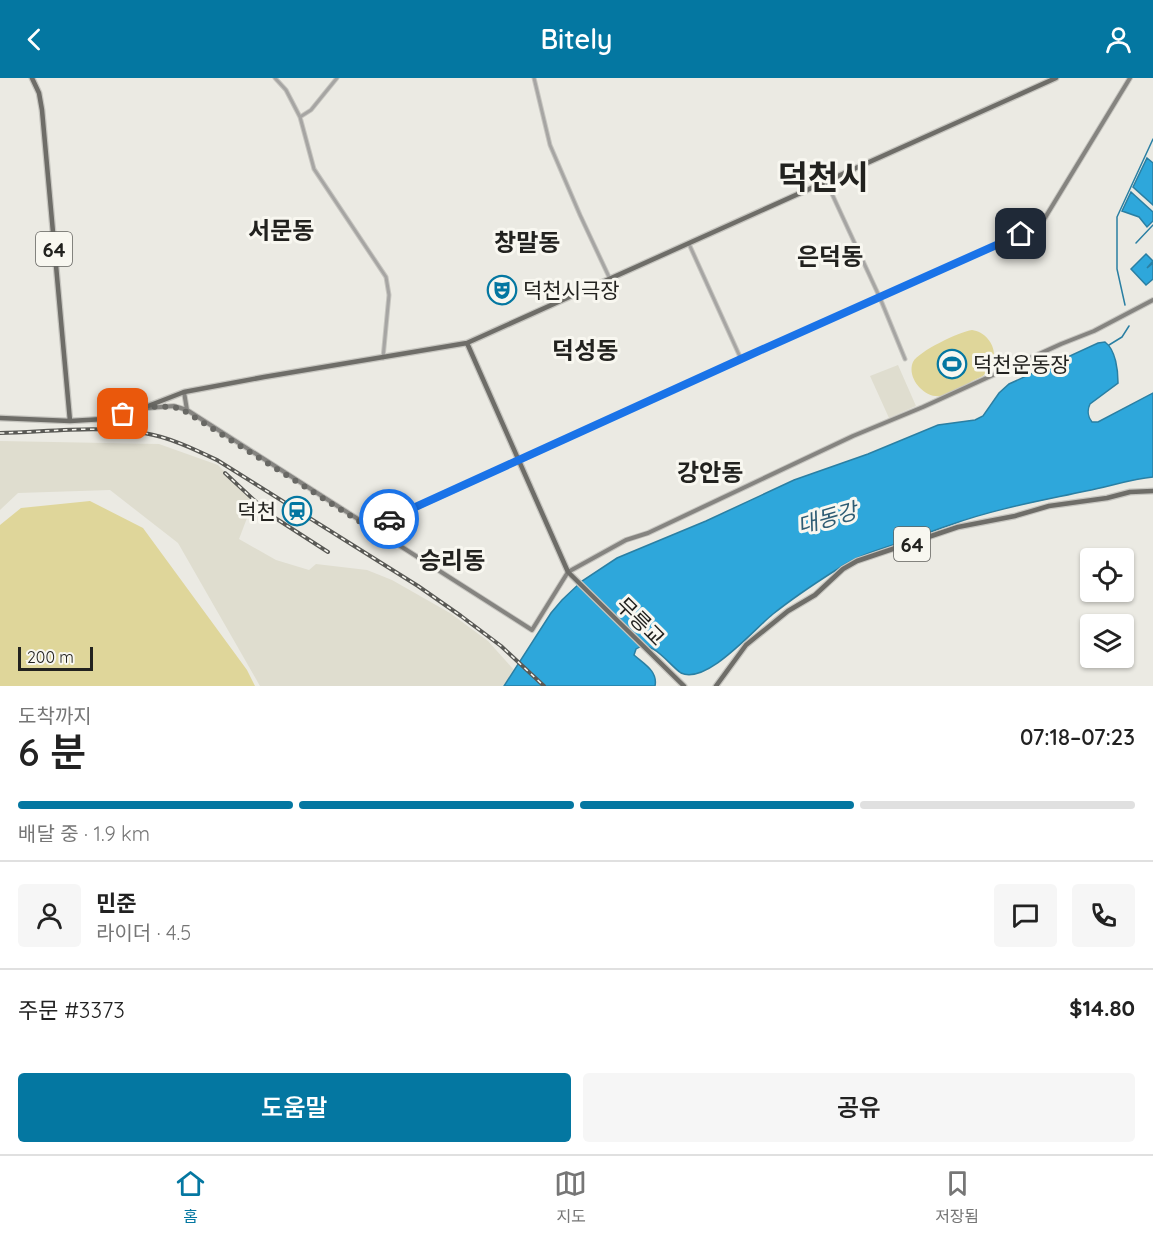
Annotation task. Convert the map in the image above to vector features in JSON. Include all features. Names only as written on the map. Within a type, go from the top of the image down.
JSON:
[{"type":"main road","name":"64","points":[[32,78],[39,93],[42,110],[70,421]]},
{"type":"main road","points":[[0,418],[70,421],[104,419],[143,408],[184,392],[467,343],[1056,78]]},
{"type":"main road","points":[[370,528],[1040,226],[1130,78]]},
{"type":"main road","points":[[143,408],[174,406],[187,410],[532,630],[568,572],[626,540],[1071,339],[1095,331],[1153,300]]},
{"type":"main road","points":[[467,343],[568,572]]},
{"type":"main road","points":[[184,392],[187,410]]},
{"type":"main road","name":"64","points":[[716,686],[746,645],[788,611],[815,595],[843,569],[857,561],[958,527],[1015,516],[1048,506],[1107,498],[1130,492],[1153,491]]},
{"type":"main road","name":"무릉교","points":[[568,572],[684,686]]},
{"type":"street","points":[[275,78],[286,90],[300,117],[314,170],[386,277],[389,295],[383,358]]},
{"type":"street","points":[[300,117],[311,110],[337,78]]},
{"type":"street","points":[[534,78],[550,145],[610,279]]},
{"type":"street","points":[[826,182],[880,298],[905,359]]},
{"type":"street","points":[[689,244],[741,359]]},
{"type":"shaded area","name":"덕천운동장","points":[[972,330],[987,338],[993,347],[994,358],[988,370],[983,376],[941,396],[923,391],[912,374],[913,362],[940,343]]},
{"type":"shaded area","points":[[898,365],[916,406],[889,418],[870,376]]},
{"type":"shaded area","points":[[0,441],[159,444],[218,465],[256,503],[239,539],[276,560],[309,570],[316,564],[367,570],[392,580],[450,613],[488,641],[515,671],[504,686],[260,686],[178,543],[110,490],[18,493],[0,510]]},
{"type":"shaded area","points":[[90,501],[143,528],[247,670],[255,686],[0,686],[0,525],[21,508]]},
{"type":"water","points":[[1147,158],[1153,163],[1153,205],[1133,187]]},
{"type":"water","points":[[1131,192],[1153,212],[1153,221],[1147,227],[1139,217],[1122,211]]},
{"type":"water","points":[[1146,254],[1153,261],[1147,268],[1153,263],[1153,279],[1146,285],[1131,269]]},
{"type":"water","name":"대동강","points":[[1105,342],[1114,355],[1118,383],[1090,404],[1088,411],[1090,418],[1092,422],[1098,422],[1153,393],[1153,477],[983,514],[863,556],[845,564],[773,614],[717,664],[692,675],[681,673],[654,649],[642,647],[636,649],[634,655],[652,672],[655,686],[504,686],[551,613],[562,600],[582,581],[617,558],[706,521],[794,480],[868,454],[938,425],[975,420],[983,416],[999,393],[1009,384],[1098,343]]},
{"type":"waterway","points":[[1125,305],[1117,269],[1117,217],[1153,139]]},
{"type":"waterway","points":[[1136,243],[1153,225]]},
{"type":"waterway","points":[[1109,345],[1122,337],[1129,326]]},
{"type":"railway","points":[[0,433],[90,429],[144,433],[163,437],[217,460],[418,586],[501,646],[544,686]]},
{"type":"railway","points":[[225,473],[269,514],[328,552]]},
{"type":"way so far","points":[[123,414],[158,406],[174,406],[187,410],[370,528],[389,519]]},
{"type":"place","name":"덕천시극장","points":[[502,290]]},
{"type":"place","name":"덕천운동장","points":[[952,364]]},
{"type":"place","name":"덕천","points":[[297,511]]},
{"type":"district","name":"덕천시","points":[[823,176]]},
{"type":"district","name":"서문동","points":[[281,230]]},
{"type":"district","name":"창말동","points":[[527,242]]},
{"type":"district","name":"은덕동","points":[[830,256]]},
{"type":"district","name":"덕성동","points":[[585,350]]},
{"type":"district","name":"강안동","points":[[710,472]]},
{"type":"district","name":"승리동","points":[[452,560]]},
{"type":"route","points":[[389,519],[1021,234]]}]
